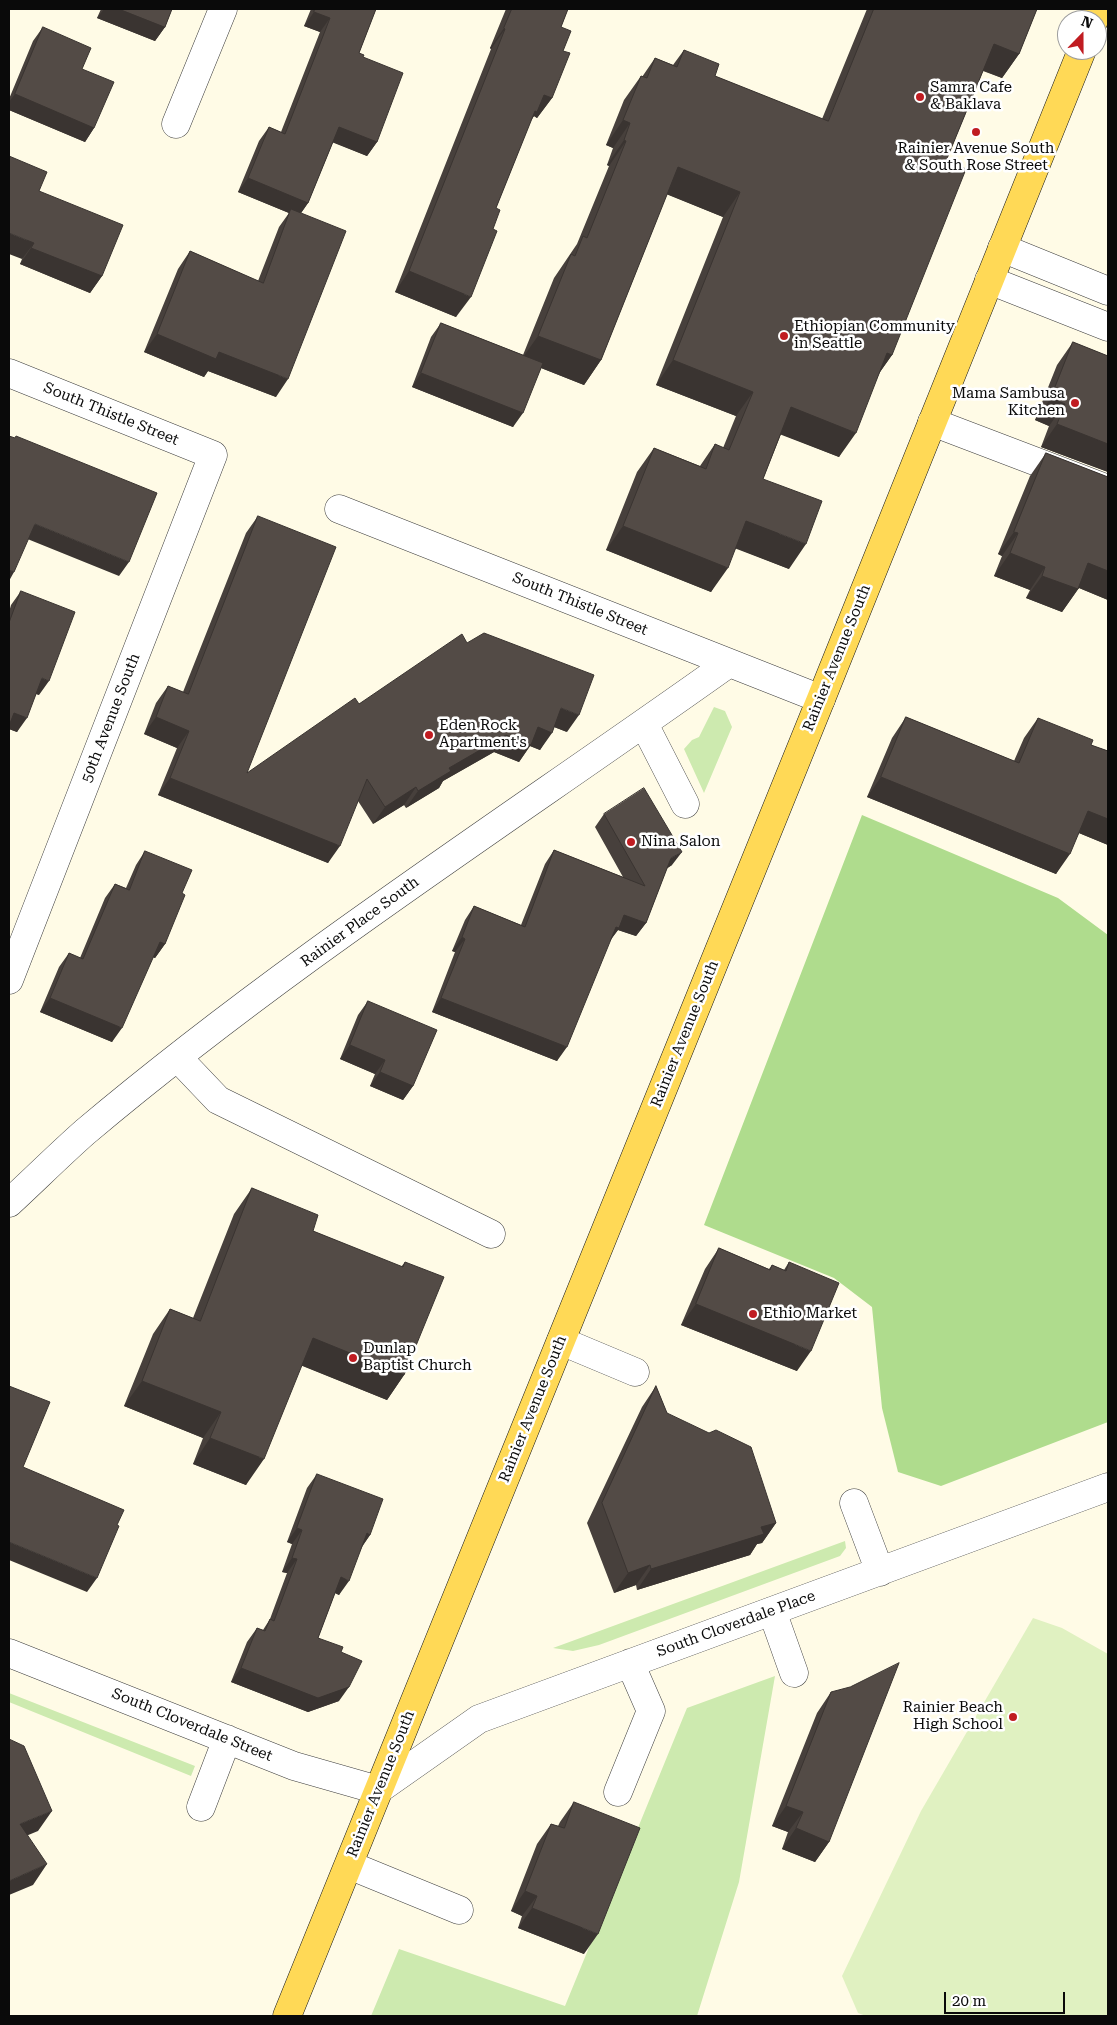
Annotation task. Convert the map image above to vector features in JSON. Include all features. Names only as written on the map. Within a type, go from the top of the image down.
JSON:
[{"type":"main road","name":"Rainier Avenue South","points":[[288,2016],[1078,60]]},
{"type":"street","points":[[176,124],[223,9]]},
{"type":"street","points":[[1002,248],[1108,291]]},
{"type":"street","points":[[989,280],[1108,326]]},
{"type":"street","name":"South Thistle Street","points":[[9,373],[213,455]]},
{"type":"street","points":[[932,422],[1108,490]]},
{"type":"street","name":"50th Avenue South","points":[[9,980],[213,455]]},
{"type":"street","name":"South Thistle Street","points":[[339,509],[821,699]]},
{"type":"street","name":"Rainier Place South","points":[[9,1203],[84,1133],[227,1019],[401,891],[644,724],[729,663]]},
{"type":"street","points":[[644,724],[686,804]]},
{"type":"street","points":[[178,1058],[218,1100],[491,1234]]},
{"type":"street","points":[[561,1341],[635,1372]]},
{"type":"street","name":"South Cloverdale Place","points":[[378,1790],[479,1719],[1108,1488]]},
{"type":"street","points":[[854,1503],[880,1572]]},
{"type":"street","points":[[772,1611],[794,1673]]},
{"type":"street","name":"South Cloverdale Street","points":[[9,1653],[294,1766],[378,1790]]},
{"type":"street","points":[[618,1792],[650,1711],[630,1663]]},
{"type":"street","points":[[201,1806],[228,1739]]},
{"type":"street","points":[[349,1865],[459,1910]]},
{"type":"green space","points":[[714,707],[725,711],[732,727],[704,793],[684,749],[692,740],[699,737]]},
{"type":"green space","points":[[862,815],[1058,898],[1108,935],[1108,1422],[941,1486],[898,1472],[882,1408],[872,1307],[834,1278],[704,1225]]},
{"type":"green space","points":[[845,1541],[846,1548],[840,1556],[599,1645],[573,1651],[553,1648]]},
{"type":"green space","name":"Rainier Beach High School","points":[[1033,1618],[1062,1628],[1108,1654],[1108,2016],[866,2016],[858,2013],[842,1976],[921,1811]]},
{"type":"green space","points":[[775,1676],[739,1882],[697,2016],[371,2016],[399,1949],[565,2006],[687,1708]]},
{"type":"green space","points":[[9,1693],[195,1766],[191,1776],[9,1702]]},
{"type":"building","points":[[119,9],[172,9],[165,27]]},
{"type":"building","points":[[315,9],[376,9],[359,53],[364,55],[363,57],[403,73],[377,142],[339,127],[308,203],[248,178],[269,127],[285,134],[330,18],[314,12]]},
{"type":"building","points":[[512,9],[568,9],[561,27],[571,31],[563,51],[570,53],[552,98],[544,95],[537,112],[535,111],[496,208],[500,210],[493,229],[497,231],[471,297],[409,271]]},
{"type":"building","points":[[874,9],[1037,9],[1019,54],[994,44],[946,161],[966,169],[892,355],[887,353],[856,433],[791,407],[763,479],[822,501],[806,544],[746,521],[728,568],[623,526],[654,448],[706,469],[715,444],[729,450],[753,392],[673,360],[740,192],[678,167],[601,360],[538,336],[571,254],[575,256],[583,236],[587,238],[626,141],[624,140],[630,123],[623,120],[641,76],[647,78],[655,58],[677,67],[684,50],[719,64],[715,76],[828,121]]},
{"type":"building","points":[[43,27],[91,48],[82,69],[114,82],[94,128],[15,94]]},
{"type":"building","points":[[9,156],[47,172],[39,191],[123,225],[102,276],[31,248],[34,243],[9,233]]},
{"type":"building","points":[[291,209],[346,231],[288,379],[219,352],[216,359],[157,334],[190,251],[263,283]]},
{"type":"building","points":[[441,323],[543,363],[523,413],[421,373]]},
{"type":"building","name":"Mama Sambusa Kitchen","points":[[1073,342],[1108,356],[1108,444],[1057,424],[1065,404],[1051,398]]},
{"type":"building","points":[[9,436],[15,438],[16,436],[157,493],[129,562],[35,524],[14,572],[9,570]]},
{"type":"building","points":[[1046,453],[1108,477],[1108,571],[1088,563],[1078,589],[1042,576],[1045,567],[1010,553],[1018,533],[1014,532]]},
{"type":"building","points":[[258,516],[336,547],[247,773],[355,698],[359,704],[462,634],[467,643],[484,633],[594,675],[579,715],[561,708],[552,733],[538,727],[531,745],[506,735],[449,768],[451,771],[418,791],[416,787],[385,807],[367,779],[340,846],[170,778],[189,731],[156,717],[168,686],[188,694]]},
{"type":"building","points":[[21,591],[75,612],[49,681],[42,678],[27,718],[14,713],[9,726],[9,623]]},
{"type":"building","points":[[906,717],[1019,763],[1038,718],[1093,740],[1091,745],[1108,751],[1108,819],[1088,811],[1070,854],[881,777]]},
{"type":"building","points":[[644,788],[682,852],[671,858],[646,923],[624,915],[619,928],[616,927],[567,1047],[441,998],[465,939],[462,937],[474,906],[525,927],[554,850],[645,886],[604,814]]},
{"type":"building","points":[[145,851],[192,870],[182,893],[185,895],[165,944],[160,942],[122,1028],[50,998],[69,953],[83,959],[115,884],[129,890]]},
{"type":"building","points":[[368,1001],[437,1030],[413,1086],[380,1072],[385,1060],[350,1045]]},
{"type":"building","name":"Dunlap Baptist Church","points":[[252,1188],[318,1215],[313,1231],[403,1267],[405,1262],[444,1277],[404,1375],[313,1338],[264,1459],[210,1438],[221,1412],[142,1381],[170,1309],[200,1321]]},
{"type":"building","name":"Ethio Market","points":[[719,1248],[770,1270],[772,1265],[786,1271],[789,1262],[839,1283],[811,1351],[696,1304]]},
{"type":"building","points":[[9,1386],[50,1402],[23,1467],[124,1510],[97,1578],[9,1542]]},
{"type":"building","points":[[656,1386],[667,1413],[709,1433],[716,1430],[751,1447],[776,1523],[761,1527],[764,1534],[651,1569],[650,1565],[628,1573],[602,1503]]},
{"type":"building","points":[[317,1474],[383,1499],[370,1535],[367,1533],[349,1581],[341,1577],[318,1638],[343,1647],[341,1652],[362,1661],[349,1687],[318,1698],[241,1668],[257,1628],[265,1631],[270,1619],[274,1621],[297,1559],[292,1558],[302,1530],[297,1528]]},
{"type":"building","points":[[899,1663],[829,1842],[796,1828],[803,1812],[786,1806],[831,1692],[850,1687]]},
{"type":"building","points":[[9,1739],[24,1746],[52,1811],[20,1824],[47,1864],[9,1881]]},
{"type":"building","points":[[574,1802],[640,1828],[598,1934],[532,1908],[537,1896],[525,1891],[551,1824],[564,1828]]},
{"type":"place","name":"Samra Cafe & Baklava","points":[[920,97]]},
{"type":"place","name":"Rainier Avenue South & South Rose Street","points":[[976,132]]},
{"type":"place","name":"Ethiopian Community in Seattle","points":[[784,336]]},
{"type":"place","name":"Mama Sambusa Kitchen","points":[[1075,403]]},
{"type":"place","name":"Eden Rock Apartment's","points":[[429,735]]},
{"type":"place","name":"Nina Salon","points":[[631,842]]},
{"type":"place","name":"Ethio Market","points":[[753,1314]]},
{"type":"place","name":"Dunlap Baptist Church","points":[[353,1358]]},
{"type":"place","name":"Rainier Beach High School","points":[[1013,1717]]}]
